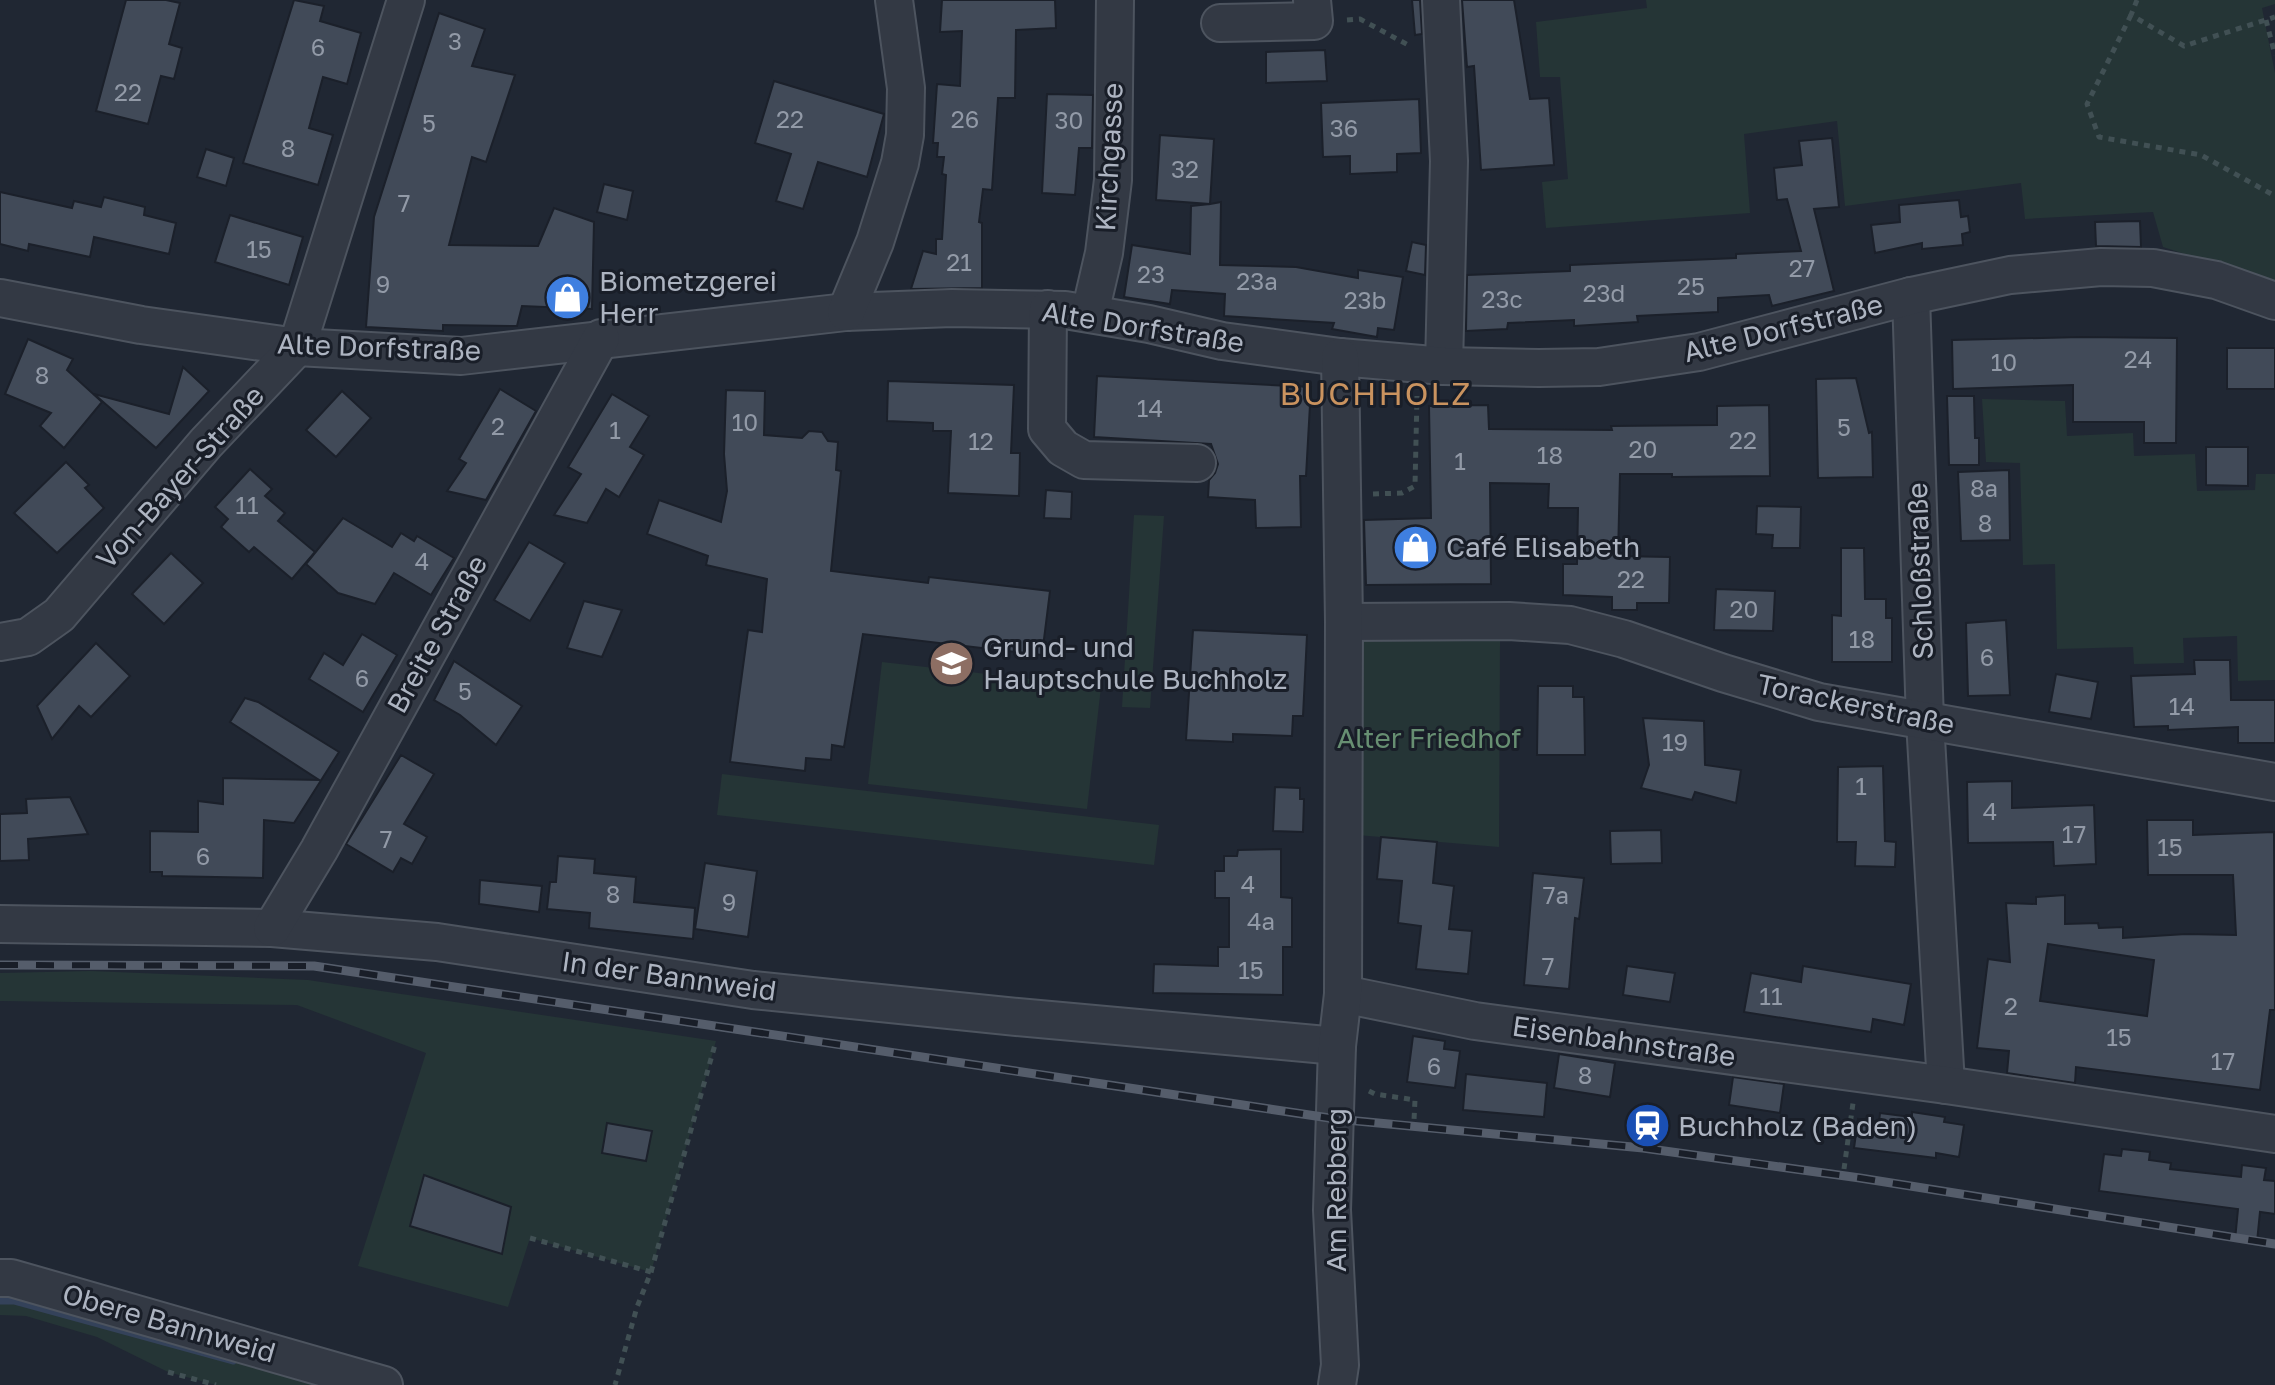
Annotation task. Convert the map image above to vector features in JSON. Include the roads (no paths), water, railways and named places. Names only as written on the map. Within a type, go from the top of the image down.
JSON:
[{"type":"street","name":"Von-Bayer-Straße","points":[[0,642],[28,637],[59,615],[206,443],[297,347],[406,0]]},
{"type":"street","points":[[846,312],[875,242],[900,163],[905,135],[906,88],[894,0]]},
{"type":"street","name":"Kirchgasse","points":[[1090,313],[1104,253],[1113,180],[1115,0]]},
{"type":"street","points":[[1441,0],[1449,161],[1444,366]]},
{"type":"street","points":[[1220,23],[1313,10]]},
{"type":"street","name":"Alte Dorfstraße","points":[[0,298],[141,325],[297,347],[461,356],[846,312],[952,308],[1048,309],[1090,313],[1222,341],[1340,357],[1444,366],[1599,367],[1699,352],[1911,296],[2010,275],[2101,267],[2153,268],[2216,280],[2275,301]]},
{"type":"street","name":"Schloßstraße","points":[[1911,296],[1925,721],[1946,1085]]},
{"type":"street","points":[[1048,309],[1047,429],[1063,448],[1084,460],[1197,463]]},
{"type":"street","name":"Breite Straße","points":[[272,928],[319,850],[601,338]]},
{"type":"street","points":[[1340,357],[1344,622],[1343,994]]},
{"type":"street","name":"Torackerstraße","points":[[1344,622],[1509,621],[1570,625],[1624,639],[1819,702],[2275,782]]},
{"type":"street","name":"In der Bannweid","points":[[0,924],[272,928],[437,942],[753,990],[1337,1046]]},
{"type":"street","name":"Am Rebberg","points":[[1337,1385],[1340,1365],[1332,1210],[1337,1046],[1343,994]]},
{"type":"street","name":"Eisenbahnstraße","points":[[1343,994],[1475,1021],[1946,1085],[2275,1134]]},
{"type":"street","name":"Obere Bannweid","points":[[0,1278],[11,1278],[384,1385]]},
{"type":"waterway","points":[[0,1300],[14,1300],[233,1360]]},
{"type":"railway","points":[[0,965],[314,966],[1336,1119],[1643,1148],[1860,1178],[2275,1244]]},
{"type":"place","name":"Biometzgerei Herr","points":[[568,297]]},
{"type":"place","name":"Café Elisabeth","points":[[1415,547]]},
{"type":"place","name":"Grund- und Hauptschule Buchholz","points":[[952,663]]},
{"type":"place","name":"Buchholz (Baden)","points":[[1647,1126]]},
{"type":"district","name":"BUCHHOLZ","points":[[1376,394]]},
{"type":"park label","name":"Alter Friedhof","points":[[1429,738]]}]
